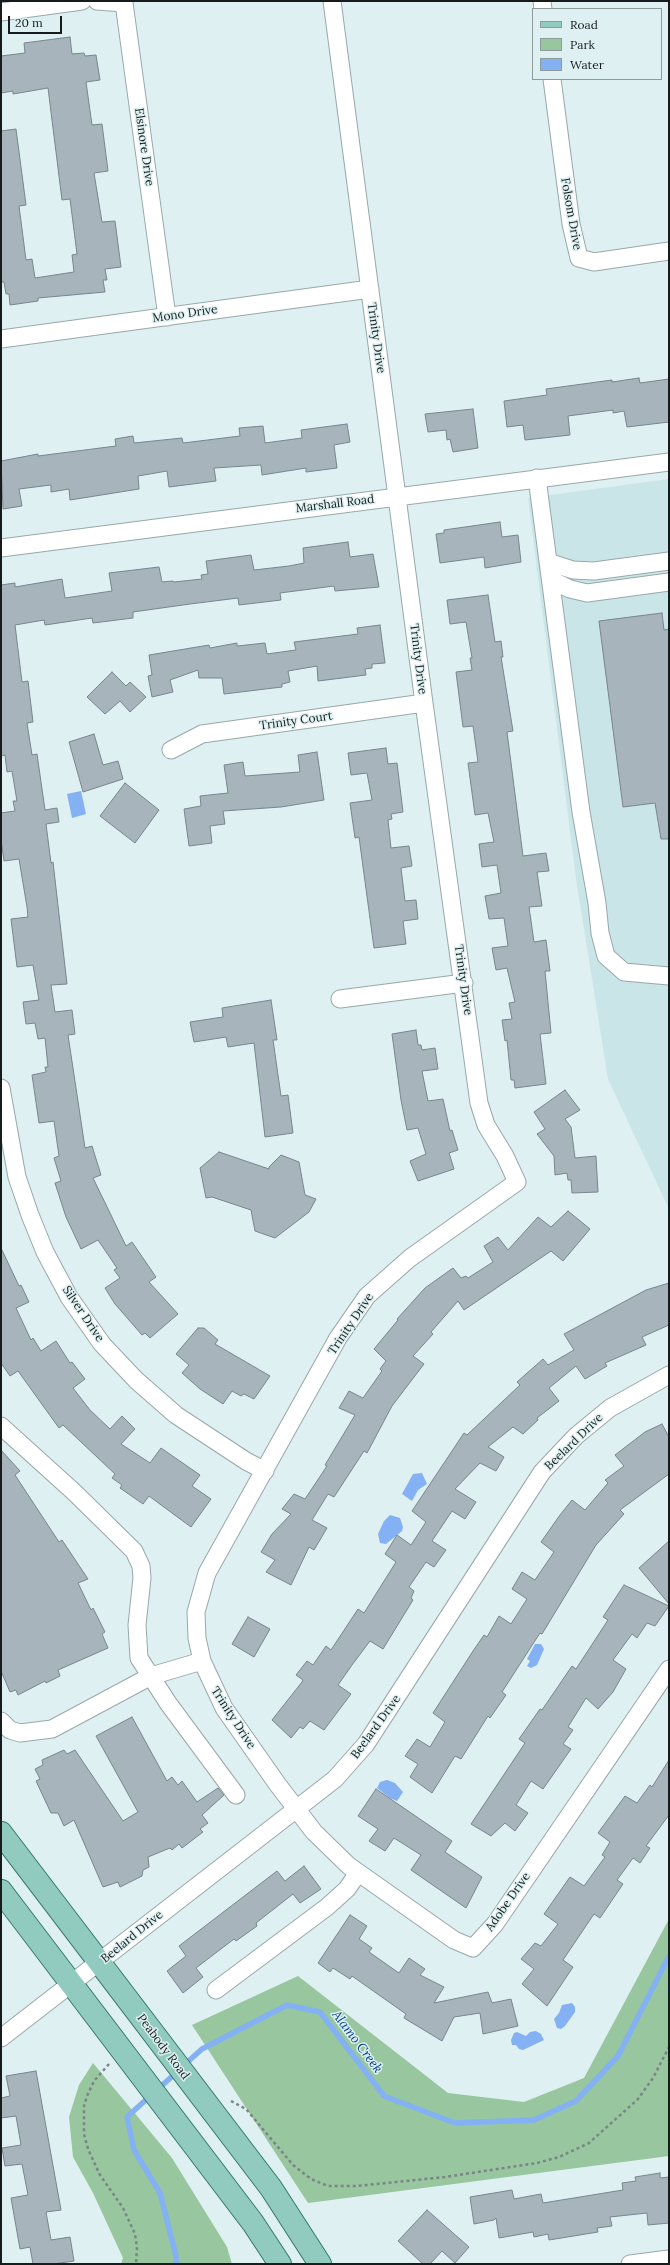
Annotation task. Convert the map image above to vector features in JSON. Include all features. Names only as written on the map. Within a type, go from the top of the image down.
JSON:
[{"type":"main road","name":"Peabody Road","points":[[1,1833],[98,1964],[157,2038],[270,2188],[320,2264]]},
{"type":"main road","points":[[1,1891],[126,2058],[253,2222],[280,2264]]},
{"type":"street","points":[[1,12],[82,1]]},
{"type":"street","name":"Elsinore Drive","points":[[97,1],[124,3],[167,317]]},
{"type":"street","name":"Trinity Drive","points":[[297,1810],[224,1708],[202,1661],[197,1638],[196,1612],[208,1573],[338,1338],[367,1296],[410,1258],[517,1182],[505,1156],[486,1125],[479,1103],[464,983],[424,703],[332,1]]},
{"type":"street","name":"Folsom Drive","points":[[552,80],[571,224],[579,258],[594,262],[669,251]]},
{"type":"street","name":"Mono Drive","points":[[1,339],[370,289]]},
{"type":"street","name":"Marshall Road","points":[[1,548],[669,462]]},
{"type":"street","points":[[537,478],[581,812],[600,933],[606,956],[624,972],[669,976]]},
{"type":"street","points":[[548,562],[573,570],[594,571],[669,561]]},
{"type":"street","points":[[551,580],[570,589],[587,593],[669,582]]},
{"type":"street","name":"Trinity Court","points":[[171,750],[202,734],[424,703]]},
{"type":"street","points":[[340,999],[464,983]]},
{"type":"street","name":"Silver Drive","points":[[1,1088],[17,1177],[30,1215],[45,1252],[70,1297],[102,1344],[136,1380],[176,1416],[246,1461],[265,1471]]},
{"type":"street","name":"Beelard Drive","points":[[1,2038],[297,1810],[335,1779],[366,1744],[542,1472],[576,1436],[610,1408],[669,1375]]},
{"type":"street","points":[[1,1426],[74,1492],[134,1551],[141,1566],[142,1578],[137,1625],[139,1658],[168,1703],[236,1795]]},
{"type":"street","points":[[1,1721],[10,1730],[20,1733],[52,1729],[151,1676],[202,1661]]},
{"type":"street","name":"Adobe Drive","points":[[297,1810],[314,1832],[358,1873],[454,1940],[473,1948],[495,1924],[669,1669]]},
{"type":"street","points":[[216,1990],[327,1907],[347,1888],[358,1873]]},
{"type":"street","points":[[630,2264],[669,2259]]},
{"type":"path","points":[[214,2114],[229,2100],[246,2109],[293,2165],[311,2179],[328,2186],[381,2183],[511,2168],[559,2157],[589,2143],[638,2099],[653,2078],[669,2047]]},
{"type":"path","points":[[126,2058],[109,2064],[94,2081],[84,2106],[83,2128],[88,2149],[100,2175],[123,2208],[135,2234],[137,2246],[136,2264]]},
{"type":"shaded area","points":[[669,479],[669,1209],[608,1079],[576,879],[528,498]]},
{"type":"green space","points":[[669,1919],[669,2156],[308,2203],[192,2025],[298,1976],[448,2093],[524,2102],[584,2078]]},
{"type":"green space","points":[[93,2063],[172,2158],[227,2247],[232,2264],[121,2264],[123,2258],[93,2193],[73,2157],[69,2117],[79,2085]]},
{"type":"water","points":[[81,791],[86,814],[72,818],[67,794]]},
{"type":"water","points":[[422,1473],[427,1484],[418,1490],[412,1501],[402,1494],[413,1474]]},
{"type":"water","points":[[390,1515],[400,1518],[403,1527],[402,1531],[386,1544],[380,1543],[378,1534],[384,1521]]},
{"type":"water","points":[[535,1644],[541,1644],[544,1649],[537,1665],[531,1668],[527,1666],[530,1661],[527,1659]]},
{"type":"water","points":[[387,1780],[395,1783],[403,1792],[397,1801],[390,1798],[377,1788],[380,1782]]},
{"type":"water","points":[[572,2003],[575,2007],[575,2012],[565,2026],[561,2029],[557,2028],[554,2019],[559,2013],[562,2005]]},
{"type":"water","points":[[536,2031],[541,2034],[544,2040],[523,2050],[519,2049],[516,2045],[512,2045],[511,2040],[514,2033],[517,2032],[526,2036],[530,2032]]},
{"type":"building","points":[[70,37],[72,54],[84,53],[85,56],[96,55],[100,80],[86,82],[92,125],[102,124],[108,171],[94,173],[102,222],[115,221],[121,267],[105,269],[107,280],[103,280],[105,292],[38,298],[38,301],[10,305],[9,294],[6,294],[4,282],[1,282],[1,131],[16,129],[26,205],[19,206],[26,260],[32,259],[35,278],[74,272],[72,255],[77,254],[70,199],[62,200],[48,88],[13,94],[13,91],[1,93],[1,56],[25,53],[24,43]]},
{"type":"building","points":[[639,378],[640,383],[669,379],[669,422],[627,427],[624,411],[613,413],[613,410],[568,416],[570,435],[525,440],[523,425],[507,427],[504,401],[547,395],[546,389]]},
{"type":"building","points":[[473,409],[478,448],[453,452],[450,439],[447,440],[446,430],[428,432],[425,414]]},
{"type":"building","points":[[347,424],[350,442],[334,445],[337,468],[306,472],[306,468],[262,475],[261,465],[214,468],[216,481],[169,487],[167,471],[138,476],[139,489],[70,500],[69,489],[51,492],[51,485],[19,489],[22,506],[3,509],[1,461],[38,454],[38,456],[116,446],[115,439],[133,436],[134,443],[182,438],[183,443],[240,436],[239,428],[263,426],[265,443],[302,438],[301,430]]},
{"type":"building","points":[[500,522],[502,537],[518,535],[521,562],[485,568],[484,557],[440,563],[436,534],[444,533],[444,530]]},
{"type":"building","points":[[348,542],[350,557],[373,554],[379,587],[335,591],[334,586],[280,593],[281,600],[239,605],[238,598],[190,604],[133,612],[133,618],[93,623],[92,618],[45,625],[44,620],[15,625],[22,682],[28,681],[33,722],[27,723],[32,755],[37,754],[45,810],[57,808],[59,822],[46,824],[51,863],[53,862],[67,984],[51,985],[55,1012],[72,1010],[75,1034],[68,1035],[85,1148],[92,1146],[101,1175],[93,1178],[126,1246],[132,1242],[156,1277],[149,1282],[178,1314],[150,1338],[145,1333],[142,1335],[115,1304],[105,1288],[120,1278],[114,1270],[117,1268],[98,1240],[81,1249],[66,1217],[55,1183],[61,1181],[54,1158],[59,1156],[54,1121],[39,1123],[32,1075],[46,1072],[45,1067],[48,1067],[45,1038],[38,1039],[35,1023],[26,1024],[23,1002],[39,1000],[33,965],[17,967],[11,919],[28,917],[27,907],[19,859],[4,861],[1,840],[1,813],[15,811],[13,801],[17,801],[12,771],[7,772],[5,755],[1,756],[1,585],[15,583],[15,587],[62,579],[65,598],[112,591],[109,573],[159,567],[162,582],[202,579],[201,575],[208,574],[206,561],[251,555],[254,570],[289,566],[304,563],[303,548]]},
{"type":"building","points":[[488,595],[495,642],[501,641],[503,657],[501,657],[513,731],[507,732],[523,856],[546,853],[549,871],[537,872],[542,906],[529,907],[534,942],[546,940],[550,971],[545,971],[551,1033],[540,1034],[546,1084],[515,1088],[514,1080],[511,1080],[507,1040],[505,1041],[502,1020],[512,1019],[509,1003],[515,1002],[507,968],[496,970],[492,948],[508,946],[504,918],[489,919],[485,896],[501,893],[497,865],[482,867],[479,844],[494,842],[488,813],[475,815],[468,763],[478,762],[473,726],[463,727],[456,672],[472,670],[470,658],[472,658],[466,622],[450,624],[447,600]]},
{"type":"building","points":[[662,613],[664,630],[669,629],[669,839],[661,839],[655,803],[623,807],[599,621]]},
{"type":"building","points":[[380,625],[385,663],[372,664],[372,668],[365,669],[366,675],[318,681],[317,666],[288,671],[290,682],[282,684],[282,687],[224,694],[222,678],[199,678],[198,670],[170,680],[173,692],[152,697],[148,676],[152,675],[149,655],[209,645],[210,648],[237,643],[237,646],[265,643],[267,654],[296,650],[294,642],[358,634],[357,628]]},
{"type":"building","points":[[112,672],[126,686],[130,682],[146,697],[130,712],[120,701],[105,714],[87,697]]},
{"type":"building","points":[[94,734],[103,765],[118,761],[123,779],[83,792],[69,742]]},
{"type":"building","points":[[386,748],[388,764],[397,763],[403,812],[391,814],[392,819],[388,820],[391,848],[409,846],[412,866],[401,868],[405,901],[416,900],[418,919],[403,921],[406,944],[374,948],[359,837],[355,838],[350,803],[372,800],[367,773],[351,775],[348,753]]},
{"type":"building","points":[[317,752],[324,800],[281,807],[223,811],[225,824],[210,826],[212,843],[189,846],[184,809],[201,806],[200,796],[228,793],[224,765],[243,762],[245,776],[300,772],[298,755]]},
{"type":"building","points":[[125,783],[159,810],[135,843],[100,816]]},
{"type":"building","points":[[271,1000],[277,1040],[273,1040],[281,1096],[288,1095],[293,1133],[265,1137],[254,1043],[228,1047],[226,1037],[194,1042],[190,1022],[223,1017],[222,1008]]},
{"type":"building","points":[[416,1030],[418,1045],[421,1045],[422,1050],[435,1048],[438,1069],[422,1071],[428,1101],[443,1099],[450,1131],[452,1130],[458,1150],[449,1153],[454,1169],[418,1181],[410,1161],[426,1154],[418,1128],[407,1130],[401,1100],[392,1034]]},
{"type":"building","points":[[565,1090],[580,1110],[565,1119],[571,1127],[575,1158],[596,1156],[598,1192],[572,1193],[571,1180],[568,1180],[567,1173],[555,1175],[554,1156],[537,1134],[545,1129],[534,1112]]},
{"type":"building","points":[[219,1152],[269,1169],[269,1167],[281,1155],[299,1162],[305,1195],[316,1199],[309,1212],[275,1238],[255,1231],[251,1210],[212,1197],[206,1198],[200,1168]]},
{"type":"building","points":[[568,1211],[590,1229],[563,1261],[551,1251],[464,1310],[458,1301],[431,1332],[433,1334],[413,1356],[424,1364],[392,1406],[367,1453],[364,1451],[334,1497],[328,1494],[312,1520],[327,1528],[314,1550],[309,1547],[291,1585],[266,1572],[275,1560],[261,1552],[272,1534],[291,1514],[282,1509],[294,1494],[305,1499],[327,1466],[325,1465],[355,1415],[339,1408],[349,1391],[363,1398],[382,1371],[380,1369],[386,1361],[374,1349],[398,1320],[397,1319],[425,1288],[453,1268],[461,1278],[466,1276],[468,1278],[493,1262],[484,1246],[498,1237],[508,1250],[538,1217],[551,1227]]},
{"type":"building","points":[[1,1248],[19,1286],[21,1285],[29,1302],[16,1308],[31,1340],[33,1338],[41,1351],[56,1341],[70,1363],[72,1362],[85,1379],[73,1388],[90,1410],[110,1429],[122,1416],[135,1429],[121,1444],[150,1463],[161,1448],[200,1475],[192,1486],[211,1499],[191,1527],[149,1496],[143,1504],[120,1488],[122,1485],[112,1478],[115,1474],[63,1425],[59,1428],[18,1371],[10,1376],[1,1363]]},
{"type":"building","points":[[669,1283],[669,1325],[642,1337],[646,1345],[605,1363],[607,1366],[585,1379],[576,1366],[549,1388],[559,1401],[537,1418],[538,1420],[523,1434],[513,1427],[488,1447],[504,1457],[496,1471],[480,1463],[455,1489],[476,1502],[465,1519],[452,1511],[432,1541],[446,1550],[434,1567],[426,1562],[409,1587],[414,1591],[411,1598],[413,1600],[383,1649],[370,1641],[352,1665],[338,1685],[351,1694],[324,1730],[310,1721],[303,1729],[300,1727],[291,1738],[272,1720],[302,1682],[303,1680],[296,1675],[307,1661],[313,1665],[326,1646],[331,1650],[358,1609],[364,1613],[396,1562],[385,1554],[397,1535],[411,1545],[426,1522],[412,1511],[464,1433],[467,1435],[520,1385],[517,1382],[543,1359],[548,1365],[574,1350],[564,1334],[646,1290]]},
{"type":"building","points":[[198,1328],[204,1328],[218,1340],[215,1344],[270,1376],[254,1399],[244,1394],[241,1396],[232,1391],[223,1404],[200,1389],[182,1373],[189,1365],[176,1354]]},
{"type":"building","points":[[662,1424],[669,1437],[669,1474],[620,1510],[624,1514],[596,1545],[542,1634],[540,1633],[502,1692],[506,1695],[490,1718],[488,1716],[461,1759],[455,1756],[432,1793],[410,1777],[418,1764],[405,1756],[417,1739],[430,1747],[445,1722],[433,1713],[484,1635],[487,1637],[499,1616],[511,1624],[527,1599],[512,1589],[522,1572],[535,1580],[554,1552],[541,1542],[560,1515],[572,1500],[585,1510],[608,1483],[605,1480],[624,1466],[615,1455],[645,1432]]},
{"type":"building","points":[[1,1450],[20,1471],[15,1475],[59,1542],[62,1540],[88,1579],[78,1583],[91,1610],[93,1608],[105,1632],[102,1634],[108,1648],[58,1670],[60,1676],[46,1683],[45,1681],[18,1695],[16,1690],[10,1692],[1,1671]]},
{"type":"building","points":[[669,1541],[669,1604],[639,1568]]},
{"type":"building","points":[[624,1585],[669,1606],[655,1626],[647,1623],[637,1638],[632,1634],[613,1660],[626,1669],[613,1692],[598,1709],[586,1698],[568,1727],[573,1730],[563,1744],[571,1749],[543,1789],[531,1781],[516,1805],[528,1813],[515,1831],[505,1823],[491,1836],[471,1824],[525,1743],[519,1739],[540,1709],[542,1710],[572,1666],[576,1669],[608,1620],[603,1617]]},
{"type":"building","points":[[248,1617],[270,1629],[254,1657],[232,1644]]},
{"type":"building","points":[[132,1717],[167,1781],[172,1777],[178,1785],[182,1781],[197,1802],[218,1788],[224,1795],[202,1815],[208,1823],[200,1829],[203,1832],[182,1848],[179,1844],[172,1850],[170,1848],[148,1857],[149,1867],[143,1870],[142,1876],[120,1887],[118,1882],[103,1887],[74,1820],[64,1826],[58,1813],[51,1813],[36,1781],[40,1779],[35,1769],[43,1765],[42,1760],[64,1750],[67,1754],[75,1750],[123,1821],[138,1812],[96,1736]]},
{"type":"building","points":[[669,1760],[669,1815],[646,1846],[650,1848],[640,1863],[633,1858],[617,1880],[623,1884],[600,1918],[594,1914],[563,1960],[573,1967],[547,2006],[522,1984],[534,1969],[521,1959],[535,1943],[541,1946],[558,1924],[544,1914],[570,1877],[584,1886],[605,1857],[602,1855],[610,1842],[598,1833],[625,1796],[637,1803],[650,1785],[652,1787]]},
{"type":"building","points":[[376,1789],[452,1841],[445,1852],[482,1877],[466,1908],[411,1870],[421,1855],[394,1838],[385,1851],[369,1841],[378,1829],[358,1816]]},
{"type":"building","points":[[304,1866],[321,1889],[300,1903],[293,1894],[256,1923],[257,1926],[236,1941],[234,1939],[196,1968],[203,1977],[183,1993],[167,1971],[186,1956],[179,1946],[277,1871],[285,1881]]},
{"type":"building","points":[[350,1915],[367,1926],[359,1939],[372,1948],[369,1952],[399,1973],[409,1958],[425,1969],[420,1975],[444,1987],[434,2003],[488,1992],[492,2003],[511,1999],[518,2026],[483,2034],[480,2013],[454,2017],[442,2041],[404,2018],[406,2014],[352,1976],[350,1979],[333,1968],[330,1972],[318,1963]]},
{"type":"building","points":[[36,2071],[61,2210],[46,2212],[51,2240],[70,2237],[74,2261],[53,2264],[33,2264],[30,2247],[20,2249],[11,2198],[28,2195],[22,2164],[5,2166],[2,2148],[21,2145],[16,2116],[1,2118],[1,2098],[10,2096],[6,2076]]},
{"type":"building","points":[[660,2173],[660,2178],[669,2177],[669,2223],[648,2225],[647,2213],[610,2217],[612,2226],[597,2228],[598,2232],[549,2240],[548,2234],[534,2237],[533,2232],[499,2238],[496,2218],[494,2220],[474,2224],[470,2197],[512,2190],[514,2199],[541,2194],[543,2203],[623,2190],[622,2183],[636,2181],[635,2177]]},
{"type":"building","points":[[427,2210],[469,2247],[455,2263],[442,2251],[430,2264],[423,2264],[398,2241]]},
{"type":"waterway","name":"Alamo Creek","points":[[183,2066],[202,2049],[287,2005],[320,2012],[384,2096],[455,2123],[534,2120],[576,2101],[618,2056],[669,1956]]},
{"type":"waterway","name":"Alamo Creek","points":[[158,2089],[177,2072]]},
{"type":"waterway","name":"Alamo Creek","points":[[150,2096],[127,2117],[134,2150],[160,2193],[176,2256],[176,2264]]}]
